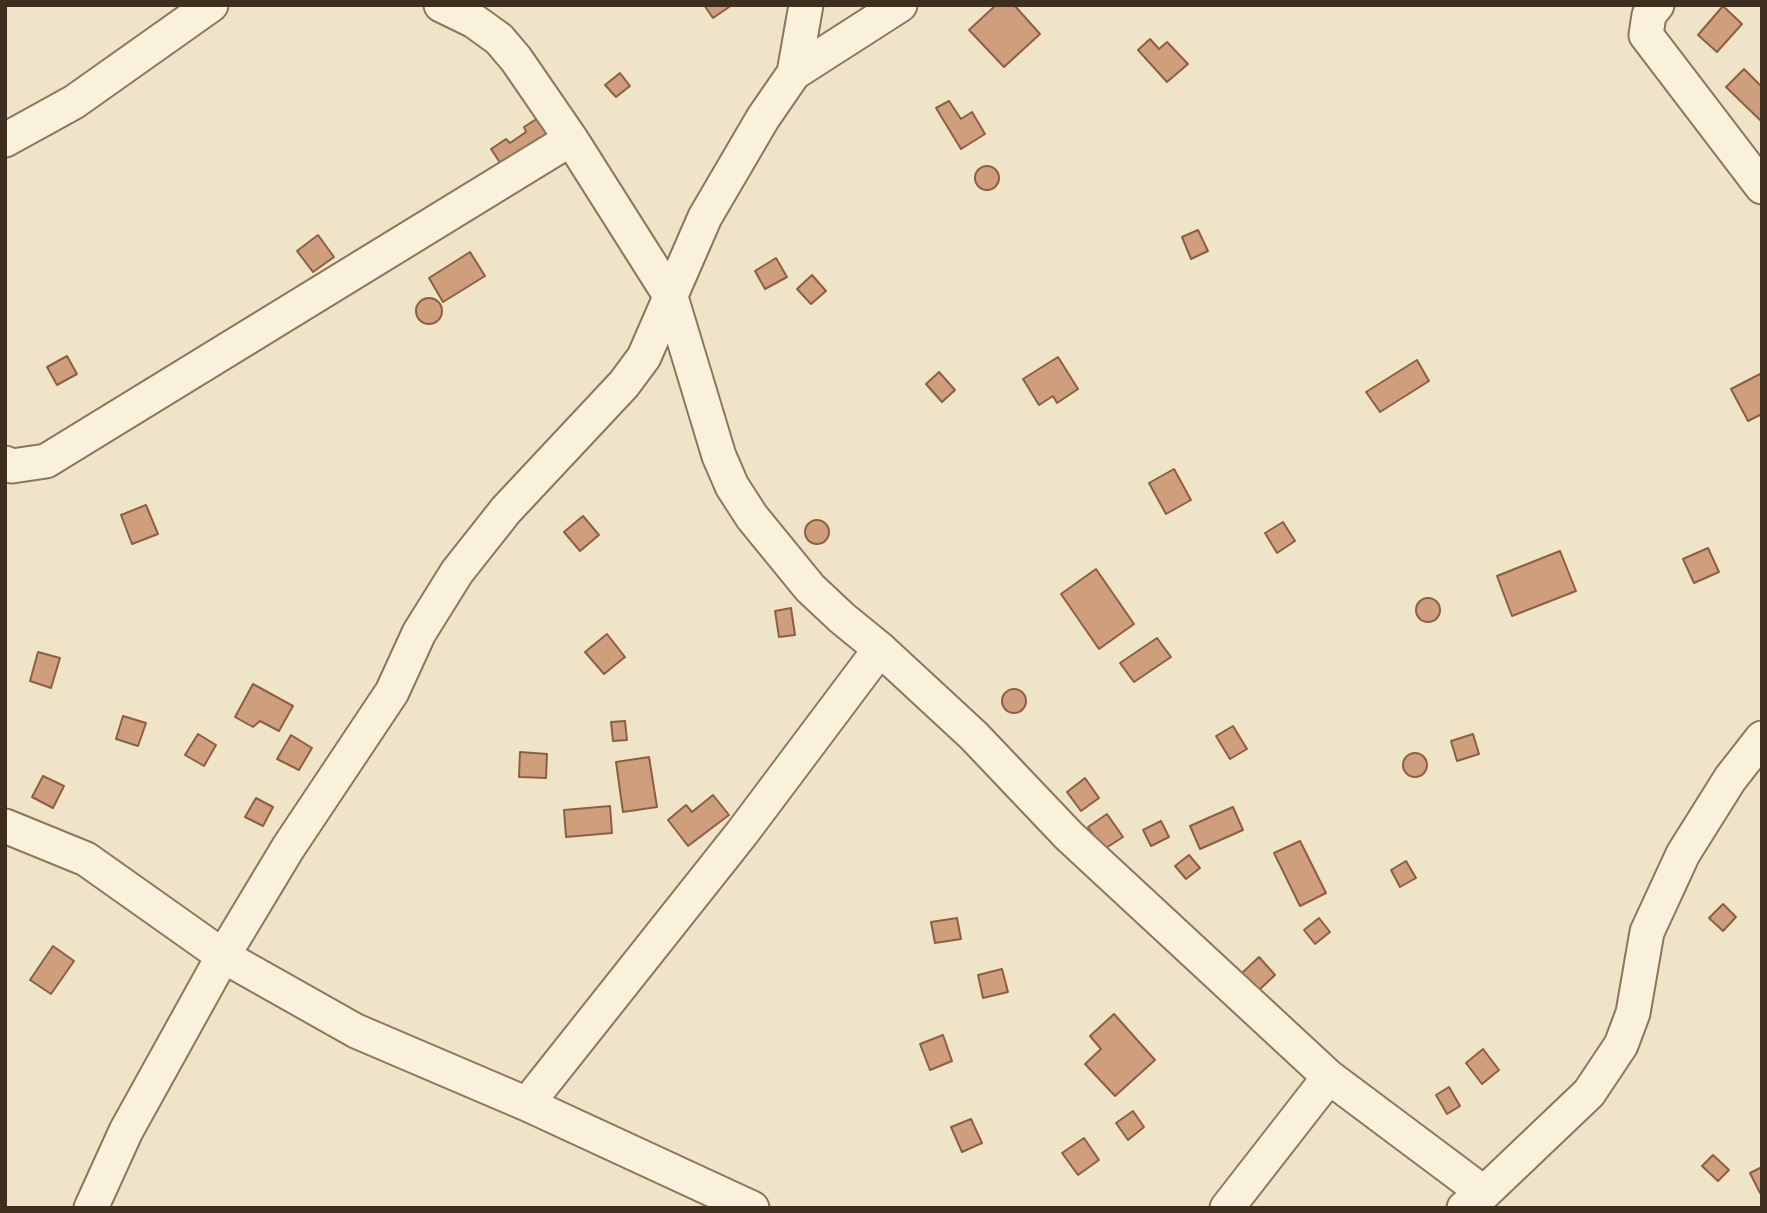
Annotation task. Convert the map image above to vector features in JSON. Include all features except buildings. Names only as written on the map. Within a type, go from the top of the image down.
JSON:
[{"type":"street","points":[[5,140],[74,102],[211,5]]},
{"type":"street","points":[[442,5],[499,39],[516,59],[571,139],[671,297],[719,456],[732,486],[751,517],[810,588],[974,736],[1069,836],[1329,1077],[1474,1201],[1589,1093],[1621,1045],[1633,1013],[1647,932],[1652,921],[1683,854],[1730,779],[1762,738]]},
{"type":"street","points":[[794,73],[806,5]]},
{"type":"street","points":[[91,1208],[126,1132],[223,956],[288,848],[392,692],[419,634],[457,572],[506,510],[624,384],[644,357],[705,217],[763,118],[794,73],[900,5]]},
{"type":"street","points":[[1657,5],[1649,15],[1646,34],[1762,187]]},
{"type":"street","points":[[5,463],[12,466],[46,461],[571,139]]},
{"type":"street","points":[[527,1104],[742,832],[880,649]]},
{"type":"street","points":[[5,826],[86,859],[223,956],[356,1031],[527,1104],[752,1208]]},
{"type":"street","points":[[1227,1208],[1329,1077]]}]
